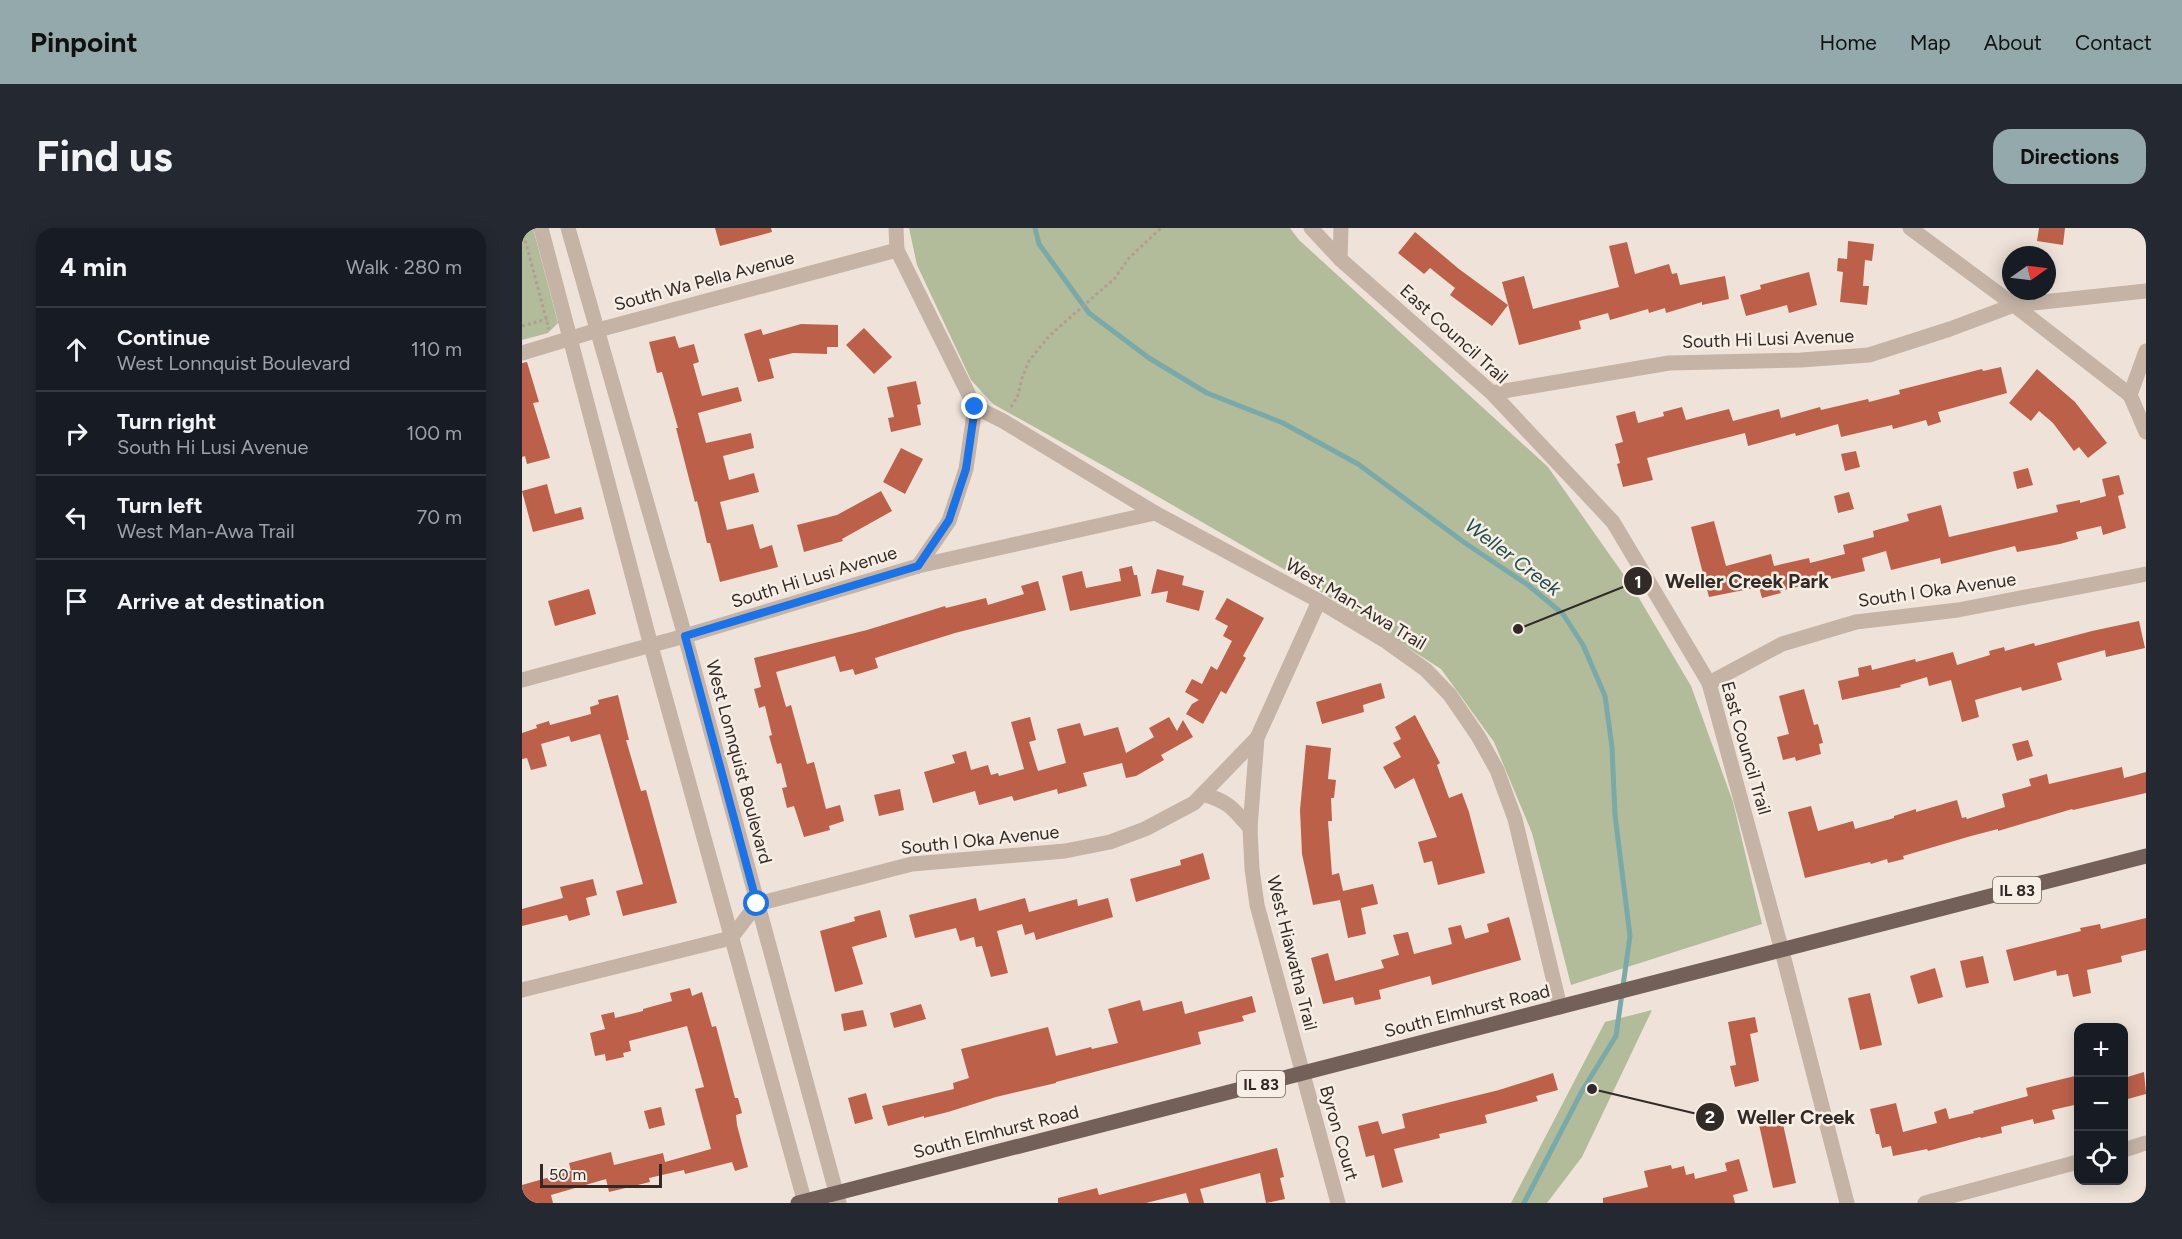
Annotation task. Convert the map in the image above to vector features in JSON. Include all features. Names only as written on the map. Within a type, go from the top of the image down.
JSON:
[{"type":"main road","name":"South Elmhurst Road","points":[[803,1202],[838,1198],[1302,1074],[2146,856]]},
{"type":"street","points":[[541,228],[651,646],[803,1202]]},
{"type":"street","name":"West Lonnquist Boulevard","points":[[568,228],[685,636],[838,1198]]},
{"type":"street","points":[[896,228],[897,250],[975,407],[966,469],[949,520],[918,566]]},
{"type":"street","name":"East Council Trail","points":[[1311,228],[1340,259],[1492,393],[1612,522],[1709,683],[1782,951],[1847,1203]]},
{"type":"street","points":[[1340,259],[1341,228]]},
{"type":"street","points":[[1910,228],[2130,395],[2146,432]]},
{"type":"street","name":"South Wa Pella Avenue","points":[[522,353],[598,330],[897,250]]},
{"type":"street","name":"South Hi Lusi Avenue","points":[[1492,393],[1669,363],[1801,360],[1869,355],[1950,329],[2014,305],[2146,291]]},
{"type":"street","points":[[2130,395],[2146,351]]},
{"type":"street","name":"West Man-Awa Trail","points":[[975,407],[1003,421],[1155,513],[1319,602],[1384,640],[1426,670],[1450,696],[1478,736],[1497,770],[1515,819],[1560,1008]]},
{"type":"street","name":"South Hi Lusi Avenue","points":[[522,680],[651,646],[918,566],[1155,513]]},
{"type":"street","name":"South I Oka Avenue","points":[[1709,683],[1782,644],[1856,621],[1958,610],[2146,574]]},
{"type":"street","name":"West Hiawatha Trail","points":[[1302,1074],[1257,905],[1250,828],[1257,738],[1319,602]]},
{"type":"street","name":"South I Oka Avenue","points":[[757,904],[912,864],[1065,851],[1110,842],[1145,830],[1194,803],[1257,738]]},
{"type":"street","points":[[1203,794],[1222,800],[1250,828]]},
{"type":"street","points":[[522,990],[731,938],[757,904]]},
{"type":"street","name":"Byron Court","points":[[1302,1074],[1338,1203]]},
{"type":"street","points":[[2128,1149],[2146,1143]]},
{"type":"street","points":[[1925,1203],[2074,1163]]},
{"type":"path","points":[[1003,421],[1018,395],[1029,361],[1049,336],[1107,285],[1141,244],[1161,228]]},
{"type":"path","points":[[522,229],[550,331]]},
{"type":"path","points":[[522,326],[557,316]]},
{"type":"green space","points":[[522,228],[533,228],[558,323],[548,333],[522,340]]},
{"type":"green space","points":[[909,228],[1290,228],[1299,240],[1548,467],[1633,588],[1691,686],[1733,802],[1762,924],[1571,985],[1532,833],[1494,742],[1441,669],[1299,578],[993,404],[971,380],[917,265]]},
{"type":"green space","points":[[1652,1010],[1582,1157],[1547,1203],[1511,1203],[1605,1022]]},
{"type":"building","points":[[715,228],[771,228],[772,232],[720,246]]},
{"type":"building","points":[[2039,228],[2065,228],[2063,245],[2037,241]]},
{"type":"building","points":[[1415,232],[1459,269],[1508,305],[1492,326],[1450,295],[1455,288],[1430,268],[1424,274],[1398,253]]},
{"type":"building","points":[[1848,241],[1874,244],[1872,261],[1865,260],[1863,286],[1869,286],[1867,305],[1840,302],[1843,272],[1837,271],[1838,258],[1847,259]]},
{"type":"building","points":[[1627,242],[1635,274],[1669,264],[1672,274],[1677,273],[1680,285],[1725,276],[1729,299],[1702,305],[1702,302],[1666,313],[1665,308],[1649,313],[1648,309],[1610,320],[1608,313],[1579,321],[1581,329],[1519,345],[1502,282],[1524,276],[1533,309],[1619,287],[1609,246]]},
{"type":"building","points":[[1809,272],[1817,305],[1789,313],[1787,305],[1746,316],[1740,295],[1761,289],[1760,285]]},
{"type":"building","points":[[801,324],[838,325],[838,347],[827,347],[827,354],[793,353],[769,359],[774,378],[758,382],[744,334],[761,329],[763,335]]},
{"type":"building","points":[[864,328],[892,357],[874,374],[846,345]]},
{"type":"building","points":[[675,336],[679,348],[694,344],[699,362],[693,364],[702,396],[738,387],[742,401],[698,413],[706,443],[751,433],[754,448],[723,456],[729,480],[754,473],[759,492],[720,502],[727,530],[753,524],[760,549],[772,545],[778,567],[720,582],[710,543],[707,543],[697,501],[695,502],[662,372],[657,373],[649,342]]},
{"type":"building","points":[[527,362],[539,402],[533,403],[550,458],[527,464],[525,456],[522,457],[522,363]]},
{"type":"building","points":[[2001,367],[2007,393],[1938,412],[1941,422],[1928,426],[1926,420],[1893,429],[1892,425],[1841,437],[1838,424],[1748,446],[1745,433],[1647,458],[1653,480],[1623,487],[1615,444],[1623,442],[1616,416],[1635,411],[1638,423],[1664,416],[1663,412],[1682,407],[1686,420],[1729,409],[1733,421],[1779,409],[1781,418],[1820,407],[1821,410],[1868,399],[1869,402],[1900,394],[1899,390],[1982,369],[1983,371]]},
{"type":"building","points":[[2037,369],[2075,402],[2107,443],[2088,458],[2079,447],[2074,451],[2053,423],[2039,411],[2031,421],[2009,403]]},
{"type":"building","points":[[916,381],[921,404],[917,405],[921,425],[891,432],[888,418],[894,417],[887,387]]},
{"type":"building","points":[[901,448],[923,459],[905,494],[883,482]]},
{"type":"building","points":[[1856,451],[1860,467],[1845,471],[1841,454]]},
{"type":"building","points":[[2028,468],[2033,485],[2017,489],[2013,472]]},
{"type":"building","points":[[2119,475],[2124,494],[2118,496],[2126,528],[2103,535],[2101,526],[2076,532],[2078,539],[2060,544],[2017,552],[2015,546],[1941,564],[1940,558],[1891,570],[1886,551],[1862,558],[1865,571],[1780,591],[1781,593],[1762,598],[1759,587],[1709,597],[1691,527],[1714,521],[1726,566],[1771,554],[1774,566],[1809,558],[1810,563],[1845,554],[1843,545],[1874,537],[1873,531],[1909,521],[1907,514],[1941,505],[1949,537],[2058,512],[2056,505],[2080,500],[2080,503],[2106,496],[2102,479]]},
{"type":"building","points":[[547,484],[555,514],[581,507],[584,519],[533,532],[522,491]]},
{"type":"building","points":[[881,491],[892,511],[842,539],[843,541],[804,552],[797,525],[837,515]]},
{"type":"building","points":[[1849,492],[1854,509],[1838,513],[1834,496]]},
{"type":"building","points":[[1132,566],[1134,575],[1137,575],[1141,596],[1070,611],[1062,576],[1082,571],[1086,588],[1121,581],[1119,569]]},
{"type":"building","points":[[1157,569],[1184,576],[1182,585],[1204,591],[1199,611],[1166,602],[1168,591],[1151,594]]},
{"type":"building","points":[[1038,581],[1046,610],[955,633],[875,658],[878,668],[855,675],[853,669],[840,672],[835,656],[776,672],[786,707],[791,705],[807,764],[814,762],[826,809],[840,805],[844,821],[829,826],[830,830],[804,837],[794,806],[787,808],[782,788],[787,787],[781,763],[777,764],[769,736],[772,735],[765,706],[759,708],[754,689],[761,687],[754,658],[867,630],[945,606],[946,608],[986,598],[988,605],[1024,594],[1021,586]]},
{"type":"building","points":[[589,589],[596,614],[555,626],[548,601]]},
{"type":"building","points":[[1227,598],[1264,618],[1226,694],[1221,691],[1203,724],[1186,714],[1192,704],[1199,700],[1185,692],[1192,679],[1202,684],[1211,666],[1217,670],[1232,641],[1223,636],[1228,626],[1215,619]]},
{"type":"building","points":[[2139,621],[2145,648],[2106,657],[2105,650],[2057,663],[2062,680],[2022,691],[2021,687],[1975,700],[1979,717],[1962,722],[1951,680],[1929,686],[1927,677],[1900,685],[1901,687],[1842,700],[1838,681],[1859,676],[1858,668],[1871,665],[1872,670],[1953,652],[1957,665],[1990,655],[1989,651],[2004,647],[2005,651],[2034,643],[2035,646]]},
{"type":"building","points":[[1381,683],[1385,698],[1363,705],[1364,712],[1322,724],[1316,702]]},
{"type":"building","points":[[1804,689],[1814,725],[1818,724],[1823,743],[1819,744],[1821,754],[1796,761],[1795,757],[1783,760],[1777,737],[1789,734],[1779,696]]},
{"type":"building","points":[[618,695],[629,740],[626,740],[641,791],[646,790],[677,903],[623,916],[616,891],[643,884],[600,734],[571,742],[569,736],[541,744],[547,766],[531,770],[527,758],[522,759],[522,733],[549,721],[550,725],[591,714],[590,707],[599,704],[598,700]]},
{"type":"building","points":[[1415,715],[1440,763],[1437,765],[1449,798],[1462,793],[1485,873],[1438,885],[1432,861],[1424,863],[1418,842],[1437,837],[1414,778],[1395,789],[1383,767],[1401,757],[1393,743],[1401,739],[1395,727]]},
{"type":"building","points":[[1030,717],[1036,740],[1029,742],[1038,771],[1066,763],[1057,729],[1080,723],[1084,736],[1118,727],[1126,753],[1154,737],[1149,728],[1169,717],[1177,731],[1183,720],[1193,737],[1161,755],[1164,760],[1136,776],[1126,778],[1122,763],[1083,773],[1087,786],[1058,794],[1057,789],[1014,801],[1012,796],[979,805],[975,791],[933,803],[924,772],[955,763],[952,755],[966,751],[971,770],[988,765],[991,775],[998,773],[999,776],[1024,769],[1011,722]]},
{"type":"building","points":[[2028,740],[2033,756],[2017,761],[2012,744]]},
{"type":"building","points":[[1306,745],[1331,748],[1328,779],[1336,780],[1334,798],[1331,798],[1332,821],[1328,821],[1332,875],[1339,873],[1343,891],[1373,884],[1378,904],[1361,908],[1366,934],[1348,938],[1340,900],[1313,905],[1302,854],[1300,810]]},
{"type":"building","points":[[2122,767],[2124,778],[2146,772],[2146,793],[2072,809],[1998,831],[1998,829],[1971,836],[1903,856],[1904,859],[1888,863],[1887,859],[1871,864],[1870,862],[1805,878],[1788,812],[1811,806],[1818,831],[1853,821],[1855,829],[1916,809],[1916,812],[1957,800],[1962,818],[1967,819],[2005,807],[2002,794],[2031,786],[2029,779],[2047,774],[2049,784]]},
{"type":"building","points":[[900,789],[904,810],[879,816],[874,795]]},
{"type":"building","points":[[1203,853],[1210,879],[1136,902],[1130,879],[1181,865],[1180,860]]},
{"type":"building","points":[[593,879],[597,895],[586,898],[590,915],[569,921],[567,915],[522,926],[522,909],[563,898],[560,887]]},
{"type":"building","points":[[976,898],[979,911],[1025,898],[1029,912],[1077,899],[1078,906],[1108,898],[1113,917],[1036,940],[1034,932],[1025,935],[1022,924],[997,931],[1008,973],[991,977],[982,946],[976,947],[974,937],[960,941],[956,928],[915,938],[909,915]]},
{"type":"building","points":[[880,910],[887,937],[852,947],[863,984],[835,992],[820,931],[855,921],[854,917]]},
{"type":"building","points":[[1509,917],[1521,960],[1432,985],[1430,976],[1379,990],[1381,999],[1355,1005],[1353,997],[1323,1004],[1311,958],[1328,953],[1335,981],[1384,968],[1381,960],[1399,955],[1393,935],[1408,932],[1414,954],[1452,944],[1448,928],[1461,925],[1465,939],[1489,932],[1487,924]]},
{"type":"building","points":[[2146,918],[2146,950],[2121,956],[2122,962],[2087,970],[2091,993],[2073,997],[2068,974],[2057,976],[2056,970],[2014,981],[2006,950],[2081,931],[2080,928],[2100,924],[2101,929]]},
{"type":"building","points":[[1983,956],[1989,983],[1966,988],[1960,961]]},
{"type":"building","points":[[1935,968],[1943,997],[1918,1004],[1910,976]]},
{"type":"building","points":[[690,988],[692,996],[702,992],[712,1027],[716,1026],[735,1098],[738,1098],[742,1113],[736,1115],[737,1125],[748,1167],[735,1171],[732,1162],[685,1174],[684,1170],[649,1178],[650,1182],[609,1192],[606,1179],[551,1195],[553,1203],[522,1203],[522,1185],[571,1171],[569,1163],[611,1152],[614,1165],[663,1153],[665,1162],[711,1149],[695,1089],[704,1087],[687,1026],[629,1041],[631,1051],[623,1053],[624,1057],[606,1061],[605,1054],[595,1056],[590,1033],[605,1029],[601,1015],[614,1012],[615,1018],[643,1011],[643,1009],[672,1001],[670,993]]},
{"type":"building","points":[[1870,993],[1882,1045],[1860,1050],[1848,998]]},
{"type":"building","points":[[1252,996],[1256,1012],[1242,1016],[1244,1021],[1198,1032],[1201,1044],[888,1126],[882,1106],[954,1089],[953,1083],[969,1078],[961,1049],[1048,1027],[1056,1056],[1118,1043],[1108,1009],[1140,1000],[1143,1011],[1182,1001],[1185,1014]]},
{"type":"building","points":[[921,1004],[926,1019],[894,1028],[890,1013]]},
{"type":"building","points":[[863,1010],[867,1026],[844,1031],[841,1014]]},
{"type":"building","points":[[1755,1017],[1758,1032],[1750,1034],[1759,1081],[1735,1087],[1730,1066],[1736,1065],[1728,1022]]},
{"type":"building","points":[[2144,1072],[2146,1094],[2128,1099],[2128,1077]]},
{"type":"building","points":[[1553,1073],[1558,1090],[1536,1096],[1538,1101],[1485,1115],[1487,1123],[1439,1134],[1440,1138],[1394,1149],[1403,1182],[1382,1188],[1374,1155],[1366,1157],[1358,1126],[1378,1121],[1382,1134],[1405,1128],[1402,1114],[1499,1090]]},
{"type":"building","points":[[2074,1076],[2074,1105],[2052,1110],[2055,1119],[2034,1124],[2033,1119],[2001,1127],[2002,1133],[1928,1151],[1927,1149],[1893,1156],[1891,1146],[1882,1148],[1870,1109],[1896,1103],[1903,1132],[1937,1123],[1934,1112],[1946,1108],[1949,1119],[1974,1113],[1973,1111],[2028,1096],[2026,1088]]},
{"type":"building","points":[[866,1093],[873,1119],[855,1124],[848,1098]]},
{"type":"building","points":[[661,1107],[665,1125],[649,1129],[644,1111]]},
{"type":"building","points":[[1781,1115],[1796,1183],[1773,1188],[1758,1120]]},
{"type":"building","points":[[1277,1148],[1284,1177],[1280,1178],[1285,1199],[1266,1203],[1260,1173],[1200,1189],[1204,1203],[1189,1203],[1186,1193],[1146,1203],[1058,1203],[1058,1198],[1097,1188],[1099,1195]]},
{"type":"building","points":[[1739,1159],[1748,1191],[1733,1195],[1735,1203],[1603,1203],[1603,1198],[1648,1187],[1644,1171],[1671,1165],[1672,1169],[1684,1166],[1686,1175],[1694,1173],[1695,1179],[1727,1171],[1725,1163]]},
{"type":"waterway","name":"Weller Creek","points":[[1035,228],[1039,244],[1089,313],[1149,358],[1207,393],[1283,423],[1358,464],[1465,543],[1528,585],[1563,614],[1583,645],[1605,696],[1612,747],[1615,815],[1630,936],[1616,1036],[1582,1091],[1524,1203]]},
{"type":"place","name":"Weller Creek Park","points":[[1518,629]]},
{"type":"place","name":"Weller Creek","points":[[1592,1089]]},
{"type":"route","points":[[757,904],[685,636],[918,566],[949,520],[966,469],[975,407]]}]
